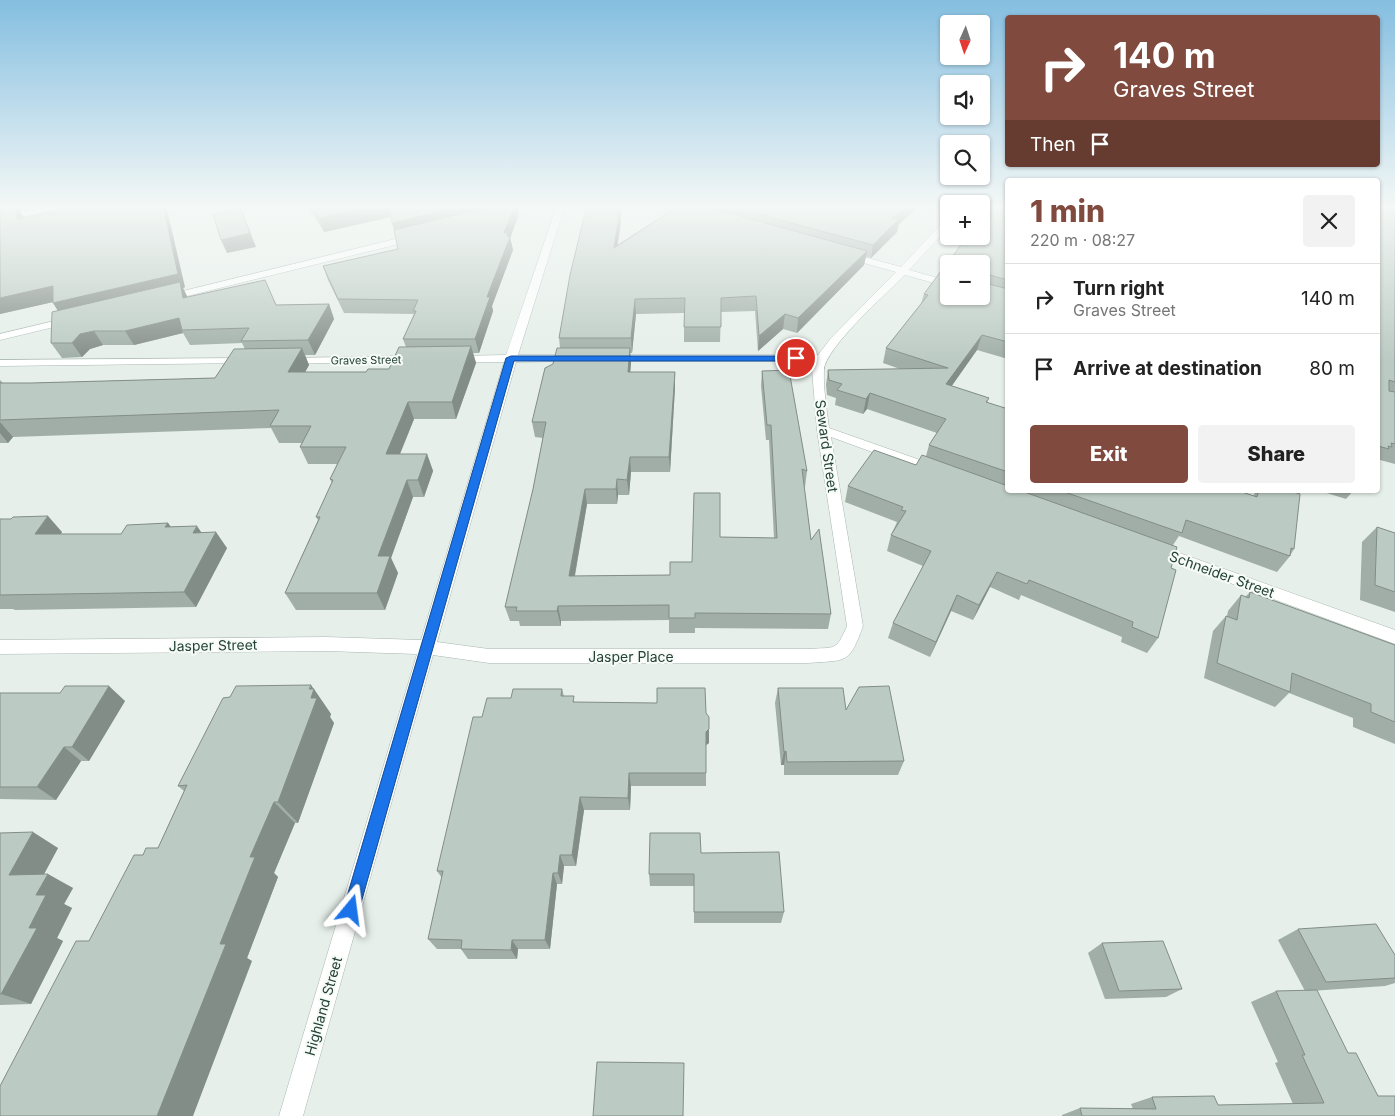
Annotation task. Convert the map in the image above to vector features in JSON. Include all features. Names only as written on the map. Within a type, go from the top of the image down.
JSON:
[{"type":"street","points":[[153,301],[332,257]]},
{"type":"street","name":"Highland Street","points":[[291,1116],[511,358],[545,257]]},
{"type":"street","points":[[854,257],[940,282]]},
{"type":"street","points":[[447,359],[821,358],[835,340],[915,257]]},
{"type":"street","points":[[0,337],[86,317]]},
{"type":"street","name":"Seward Street","points":[[821,358],[818,370],[823,430],[855,626],[846,649],[836,654]]},
{"type":"street","name":"Graves Street","points":[[279,361],[428,359]]},
{"type":"street","points":[[0,363],[259,361]]},
{"type":"street","points":[[823,430],[951,476]]},
{"type":"street","name":"Schneider Street","points":[[1145,546],[1395,637]]},
{"type":"street","name":"Jasper Street","points":[[0,647],[316,644],[426,647]]},
{"type":"street","name":"Jasper Place","points":[[426,647],[489,656],[788,656],[836,654]]},
{"type":"building","points":[[0,257],[174,257],[178,274],[53,303],[53,286],[0,298]]},
{"type":"building","points":[[362,257],[502,257],[487,297],[490,297],[475,339],[403,339],[416,311],[413,311],[418,300],[338,299],[323,266]]},
{"type":"building","points":[[574,257],[861,257],[798,318],[785,314],[759,336],[756,296],[721,298],[721,327],[684,327],[685,298],[635,299],[631,338],[559,338]]},
{"type":"building","points":[[990,257],[1005,257],[1005,279],[990,275]]},
{"type":"building","points":[[1380,257],[1395,257],[1395,382],[1389,380],[1389,391],[1395,392],[1395,444],[1391,443],[1392,447],[1388,446],[1389,449],[1380,447]]},
{"type":"building","points":[[940,272],[940,305],[990,305],[990,284],[1005,288],[1005,341],[982,335],[946,384],[989,398],[986,402],[1005,408],[1005,471],[929,445],[946,419],[870,393],[866,399],[837,390],[842,384],[829,380],[828,370],[948,368],[886,348],[928,295],[924,294]]},
{"type":"building","points":[[265,280],[276,305],[329,304],[308,340],[241,341],[249,328],[182,330],[179,318],[125,331],[94,331],[80,334],[72,343],[51,343],[52,312],[180,282],[183,298]]},
{"type":"building","points":[[471,346],[452,402],[408,402],[386,454],[427,454],[418,480],[407,480],[378,556],[390,556],[377,593],[285,593],[320,517],[316,517],[333,480],[330,479],[346,447],[300,447],[311,426],[270,426],[279,410],[0,420],[0,383],[215,378],[234,349],[302,348],[288,372],[366,372],[368,369],[389,369],[399,347]]},
{"type":"building","points":[[557,348],[630,348],[628,372],[675,372],[669,457],[630,457],[627,480],[617,479],[616,489],[585,489],[569,576],[670,575],[670,562],[692,562],[694,493],[720,493],[720,537],[777,538],[771,425],[767,425],[762,371],[789,370],[807,471],[802,469],[811,540],[819,529],[831,614],[695,613],[695,618],[669,618],[669,605],[558,606],[557,611],[516,611],[517,607],[505,607],[533,489],[546,422],[532,422],[545,368],[553,364]]},
{"type":"building","points":[[874,450],[916,465],[922,455],[1005,485],[1005,493],[1027,493],[1177,547],[1171,568],[1176,570],[1158,638],[1132,627],[1133,622],[1029,580],[1027,584],[997,572],[979,605],[957,595],[936,642],[893,623],[931,551],[891,535],[906,511],[901,510],[903,507],[848,486]]},
{"type":"building","points":[[1068,493],[1245,493],[1257,497],[1258,493],[1300,494],[1294,549],[1291,548],[1290,556],[1186,520],[1182,533]]},
{"type":"building","points":[[48,516],[35,534],[121,534],[127,525],[168,523],[165,527],[197,526],[193,533],[216,532],[184,592],[0,595],[0,519]]},
{"type":"building","points":[[1377,527],[1395,533],[1395,592],[1375,585]]},
{"type":"building","points":[[1250,592],[1395,645],[1395,722],[1371,712],[1371,704],[1292,673],[1290,692],[1217,663],[1226,616],[1237,620],[1241,595],[1249,598]]},
{"type":"building","points":[[311,685],[309,689],[314,689],[311,698],[317,698],[278,802],[274,802],[250,857],[255,857],[220,944],[226,944],[157,1116],[0,1116],[0,1086],[76,941],[89,941],[134,855],[143,855],[146,848],[158,848],[187,785],[178,786],[223,698],[230,697],[236,686]]},
{"type":"building","points":[[65,686],[109,686],[72,747],[64,747],[37,787],[0,787],[0,693],[60,693]]},
{"type":"building","points":[[889,686],[904,761],[787,762],[786,751],[784,752],[778,688],[843,688],[846,710],[859,687]]},
{"type":"building","points":[[657,688],[705,688],[706,713],[709,717],[709,729],[706,732],[706,773],[629,773],[628,798],[580,797],[572,855],[560,855],[558,873],[553,873],[545,940],[512,940],[511,950],[461,949],[462,940],[428,939],[443,871],[437,871],[473,717],[482,717],[487,698],[511,698],[513,689],[562,689],[561,696],[574,696],[573,702],[657,703]]},
{"type":"building","points":[[33,832],[9,875],[48,874],[36,895],[46,895],[29,928],[37,928],[0,994],[0,833]]},
{"type":"building","points":[[650,833],[700,833],[701,853],[779,852],[784,912],[694,912],[694,874],[649,874]]},
{"type":"building","points":[[1376,924],[1395,955],[1395,978],[1326,982],[1298,929]]},
{"type":"building","points":[[1163,941],[1182,989],[1119,991],[1102,943]]},
{"type":"building","points":[[1317,990],[1348,1053],[1356,1053],[1378,1096],[1395,1096],[1395,1116],[1082,1116],[1080,1108],[1156,1109],[1152,1097],[1214,1096],[1218,1105],[1324,1103],[1276,991]]},
{"type":"building","points":[[597,1062],[684,1063],[683,1116],[593,1116]]},
{"type":"route","points":[[351,910],[511,358],[796,358]]}]
